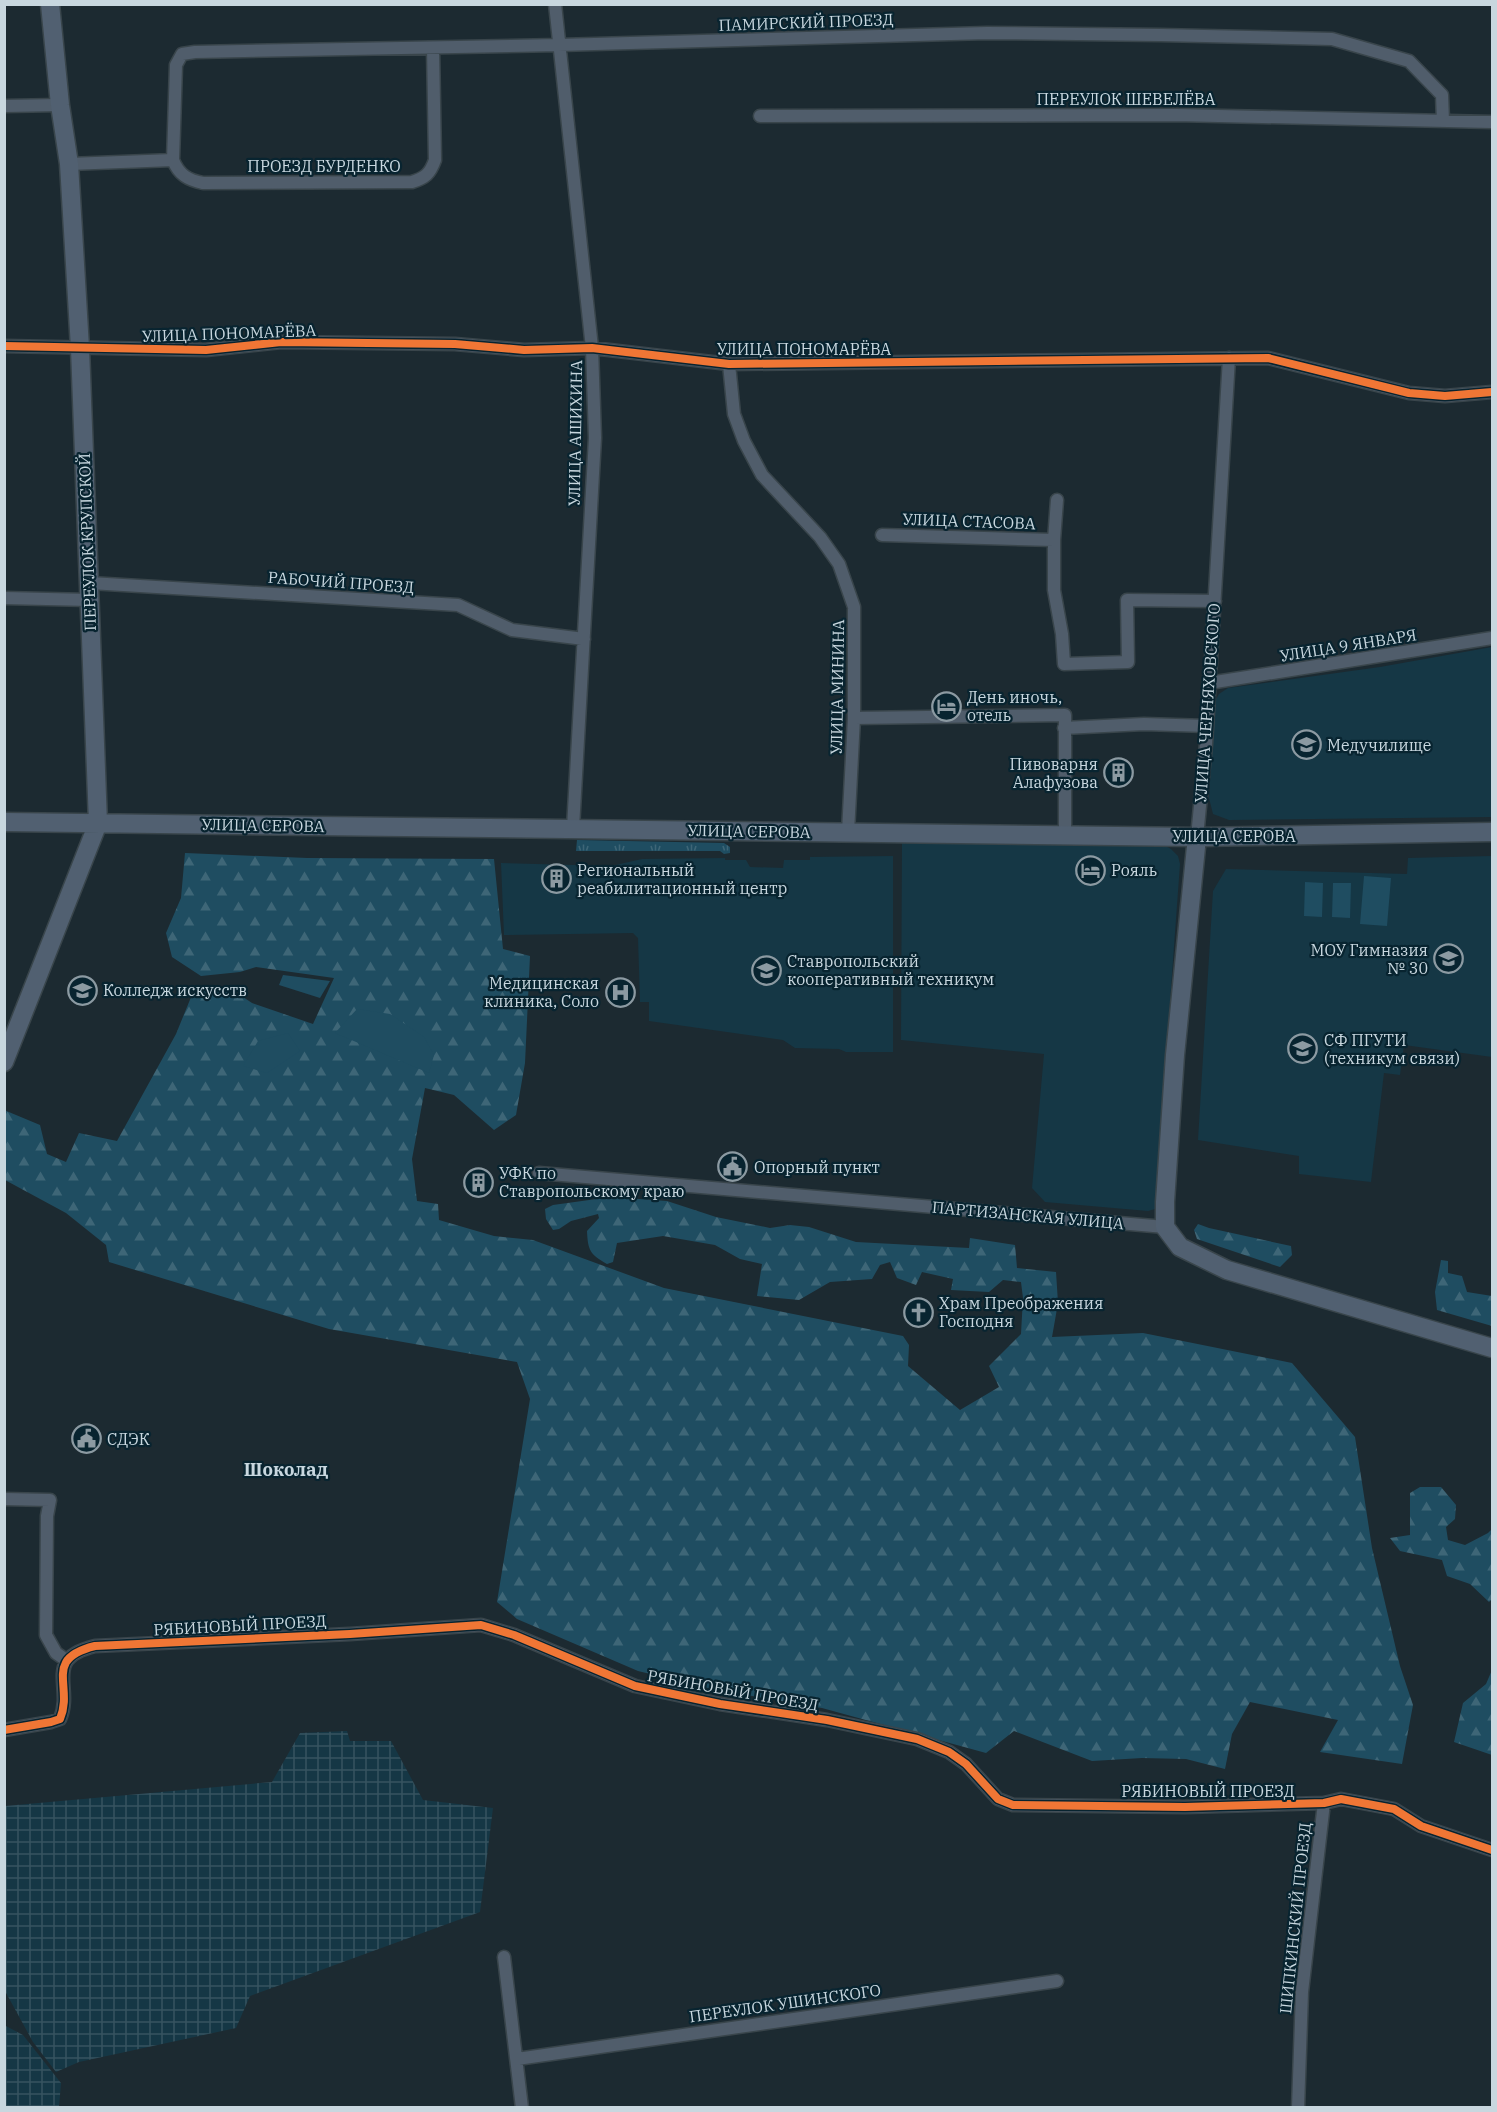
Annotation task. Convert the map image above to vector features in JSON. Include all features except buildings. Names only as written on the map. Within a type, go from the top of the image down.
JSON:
[{"type":"main road","name":"ПЕРЕУЛОК КРУПСКОЙ","points":[[4,1062],[98,823],[80,348],[69,165],[60,105],[50,4]]},
{"type":"main road","name":"УЛИЦА СЕРОВА","points":[[4,822],[1197,837],[1492,832]]},
{"type":"main road","name":"УЛИЦА ЧЕРНЯХОВСКОГО","points":[[1166,1227],[1165,1202],[1175,1055],[1197,837]]},
{"type":"main road","points":[[1166,1227],[1180,1247],[1227,1270],[1492,1348]]},
{"type":"street","name":"УЛИЦА АШИХИНА","points":[[555,4],[592,348],[595,438],[573,828]]},
{"type":"street","name":"ПАМИРСКИЙ ПРОЕЗД","points":[[559,45],[987,33],[1332,39],[1409,62],[1442,95],[1443,121]]},
{"type":"street","points":[[69,165],[173,160],[176,65],[182,54],[559,45]]},
{"type":"street","name":"ПРОЕЗД БУРДЕНКО","points":[[173,160],[177,170],[189,180],[203,183],[412,182],[424,178],[431,170],[435,160],[433,48]]},
{"type":"street","points":[[4,106],[60,105]]},
{"type":"street","name":"ПЕРЕУЛОК ШЕВЕЛЁВА","points":[[760,116],[1176,115],[1492,122]]},
{"type":"street","name":"УЛИЦА ПОНОМАРЁВА","points":[[4,346],[206,350],[281,342],[455,344],[524,350],[592,348],[729,364],[1268,358],[1409,393],[1445,396],[1492,392]]},
{"type":"street","name":"УЛИЦА ЧЕРНЯХОВСКОГО","points":[[1197,837],[1207,726],[1229,358]]},
{"type":"street","name":"УЛИЦА МИНИНА","points":[[729,364],[734,414],[744,441],[762,475],[820,537],[839,564],[854,606],[855,718],[848,832]]},
{"type":"street","name":"УЛИЦА СТАСОВА","points":[[1057,500],[1054,590],[1062,634],[1064,664],[1128,662],[1127,600],[1215,601]]},
{"type":"street","name":"УЛИЦА СТАСОВА","points":[[882,535],[1054,540]]},
{"type":"street","name":"РАБОЧИЙ ПРОЕЗД","points":[[4,598],[90,591],[458,605],[512,630],[584,639]]},
{"type":"street","name":"УЛИЦА 9 ЯНВАРЯ","points":[[1209,683],[1492,638]]},
{"type":"street","points":[[855,718],[1065,715],[1065,835]]},
{"type":"street","points":[[1064,728],[1144,724],[1207,726]]},
{"type":"street","name":"ПАРТИЗАНСКАЯ УЛИЦА","points":[[539,1173],[1166,1227]]},
{"type":"street","points":[[4,1499],[50,1500],[47,1516],[46,1635],[56,1653],[66,1660],[63,1672],[64,1711],[60,1719],[4,1730]]},
{"type":"street","name":"РЯБИНОВЫЙ ПРОЕЗД","points":[[66,1660],[78,1650],[94,1646],[350,1634],[481,1624],[514,1635],[635,1686],[720,1704],[827,1720],[916,1739],[949,1752],[966,1764],[998,1800],[1013,1805],[1185,1807],[1324,1803]]},
{"type":"street","name":"ШИПКИНСКИЙ ПРОЕЗД","points":[[1298,2108],[1302,1992],[1324,1803],[1341,1799],[1395,1809],[1421,1826],[1492,1850]]},
{"type":"street","points":[[504,1957],[522,2108]]},
{"type":"street","name":"ПЕРЕУЛОК УШИНСКОГО","points":[[517,2059],[1057,1981]]},
{"type":"shaded area","points":[[1492,647],[1492,817],[1229,820],[1213,814],[1209,798],[1215,701],[1219,694],[1228,688],[1380,667]]},
{"type":"shaded area","points":[[902,843],[1162,844],[1178,856],[1180,864],[1155,1209],[1148,1211],[1045,1202],[1032,1188],[1044,1054],[901,1040]]},
{"type":"shaded area","name":"Ставропольский кооперативный техникум","points":[[893,856],[893,1052],[846,1052],[839,1049],[795,1048],[783,1040],[649,1021],[649,1002],[640,1002],[638,938],[633,933],[504,935],[501,863],[611,866],[642,859],[725,858],[725,860],[746,860],[750,867],[783,868],[784,860],[810,860],[810,857]]},
{"type":"shaded area","points":[[1492,856],[1492,1057],[1404,1045],[1400,1075],[1384,1073],[1371,1182],[1299,1174],[1299,1156],[1198,1140],[1213,891],[1226,869],[1407,874],[1408,858]]},
{"type":"shaded area","points":[[347,1731],[350,1741],[391,1741],[423,1800],[493,1808],[480,1912],[250,1996],[236,2028],[79,2062],[56,2072],[33,2042],[5,1991],[5,1806],[272,1782],[300,1733]]},
{"type":"shaded area","points":[[4,2025],[23,2035],[61,2083],[59,2107],[5,2107]]},
{"type":"green space","points":[[577,840],[724,843],[730,847],[730,853],[724,854],[720,851],[576,851]]},
{"type":"green space","points":[[185,853],[307,858],[494,859],[503,949],[530,956],[525,1063],[516,1115],[494,1130],[454,1095],[425,1088],[412,1159],[417,1201],[438,1204],[439,1220],[494,1236],[533,1240],[664,1288],[903,1336],[909,1345],[908,1366],[960,1410],[999,1387],[989,1366],[1021,1334],[1023,1298],[1021,1282],[1003,1280],[989,1292],[951,1290],[953,1279],[922,1272],[916,1285],[897,1278],[890,1262],[880,1265],[872,1279],[830,1282],[799,1300],[757,1296],[762,1264],[740,1259],[715,1245],[663,1236],[617,1243],[613,1262],[607,1264],[593,1254],[588,1243],[587,1231],[599,1218],[598,1214],[571,1221],[553,1230],[546,1219],[545,1209],[553,1205],[611,1197],[667,1201],[716,1217],[770,1228],[790,1225],[809,1227],[856,1242],[969,1248],[970,1238],[1015,1245],[1017,1268],[1056,1272],[1058,1303],[1052,1337],[1143,1333],[1292,1363],[1355,1437],[1372,1548],[1400,1666],[1413,1705],[1402,1764],[1320,1752],[1338,1720],[1250,1702],[1232,1734],[1225,1769],[1186,1759],[1142,1758],[1092,1761],[1014,1731],[986,1753],[822,1708],[712,1689],[638,1671],[517,1619],[497,1602],[530,1399],[517,1362],[329,1329],[109,1262],[106,1245],[66,1213],[5,1180],[4,1110],[40,1125],[47,1154],[66,1162],[79,1133],[117,1141],[176,1034],[196,985],[240,995],[252,1003],[313,1024],[334,978],[256,967],[240,972],[201,976],[172,957],[166,933],[181,898]]},
{"type":"green space","points":[[1364,876],[1391,878],[1387,926],[1360,924]]},
{"type":"green space","points":[[1305,882],[1323,883],[1322,917],[1304,916]]},
{"type":"green space","points":[[1333,883],[1351,883],[1350,918],[1332,917]]},
{"type":"green space","points":[[283,975],[330,981],[320,998],[279,985]]},
{"type":"green space","points":[[357,1009],[390,1014],[424,1037],[434,1055],[429,1073],[335,1033]]},
{"type":"green space","points":[[288,1033],[300,1051],[267,1073],[243,1066],[258,1041]]},
{"type":"green space","points":[[1198,1224],[1291,1246],[1292,1255],[1280,1267],[1197,1239],[1194,1230]]},
{"type":"green space","points":[[1441,1260],[1448,1261],[1448,1273],[1462,1276],[1467,1292],[1492,1296],[1492,1326],[1437,1310],[1435,1292]]},
{"type":"green space","points":[[1420,1487],[1441,1487],[1456,1505],[1455,1519],[1446,1527],[1448,1540],[1465,1545],[1492,1529],[1492,1599],[1489,1602],[1470,1584],[1447,1576],[1442,1560],[1400,1551],[1390,1538],[1410,1535],[1410,1493]]},
{"type":"green space","points":[[1492,1670],[1492,1755],[1454,1742],[1463,1703],[1486,1684]]},
{"type":"cycle path","points":[[4,346],[206,350],[281,342],[455,344],[524,350],[592,348],[729,364],[1268,358],[1409,393],[1445,396],[1492,392]]},
{"type":"cycle path","points":[[4,1730],[60,1719],[64,1696],[64,1666],[69,1658],[95,1646],[350,1634],[481,1625],[514,1635],[635,1686],[720,1704],[827,1720],[917,1739],[949,1752],[966,1764],[998,1799],[1013,1805],[1185,1807],[1324,1803],[1341,1799],[1394,1809],[1421,1826],[1492,1850]]},
{"type":"place","name":"День иночь, отель","points":[[946,706]]},
{"type":"place","name":"Медучилище","points":[[1306,745]]},
{"type":"place","name":"Пивоварня Алафузова","points":[[1119,773]]},
{"type":"place","name":"Рояль","points":[[1090,870]]},
{"type":"place","name":"Региональный реабилитационный центр","points":[[556,879]]},
{"type":"place","name":"МОУ Гимназия № 30","points":[[1449,959]]},
{"type":"place","name":"Ставропольский кооперативный техникум","points":[[766,970]]},
{"type":"place","name":"Колледж искусств","points":[[82,990]]},
{"type":"place","name":"Медицинская клиника, Соло","points":[[620,992]]},
{"type":"place","name":"СФ ПГУТИ (техникум связи)","points":[[1303,1049]]},
{"type":"place","name":"Опорный пункт","points":[[733,1167]]},
{"type":"place","name":"УФК по Ставропольскому краю","points":[[478,1182]]},
{"type":"place","name":"Храм Преображения Господня","points":[[918,1312]]},
{"type":"place","name":"СДЭК","points":[[86,1439]]},
{"type":"district","name":"Шоколад","points":[[286,1469]]}]
